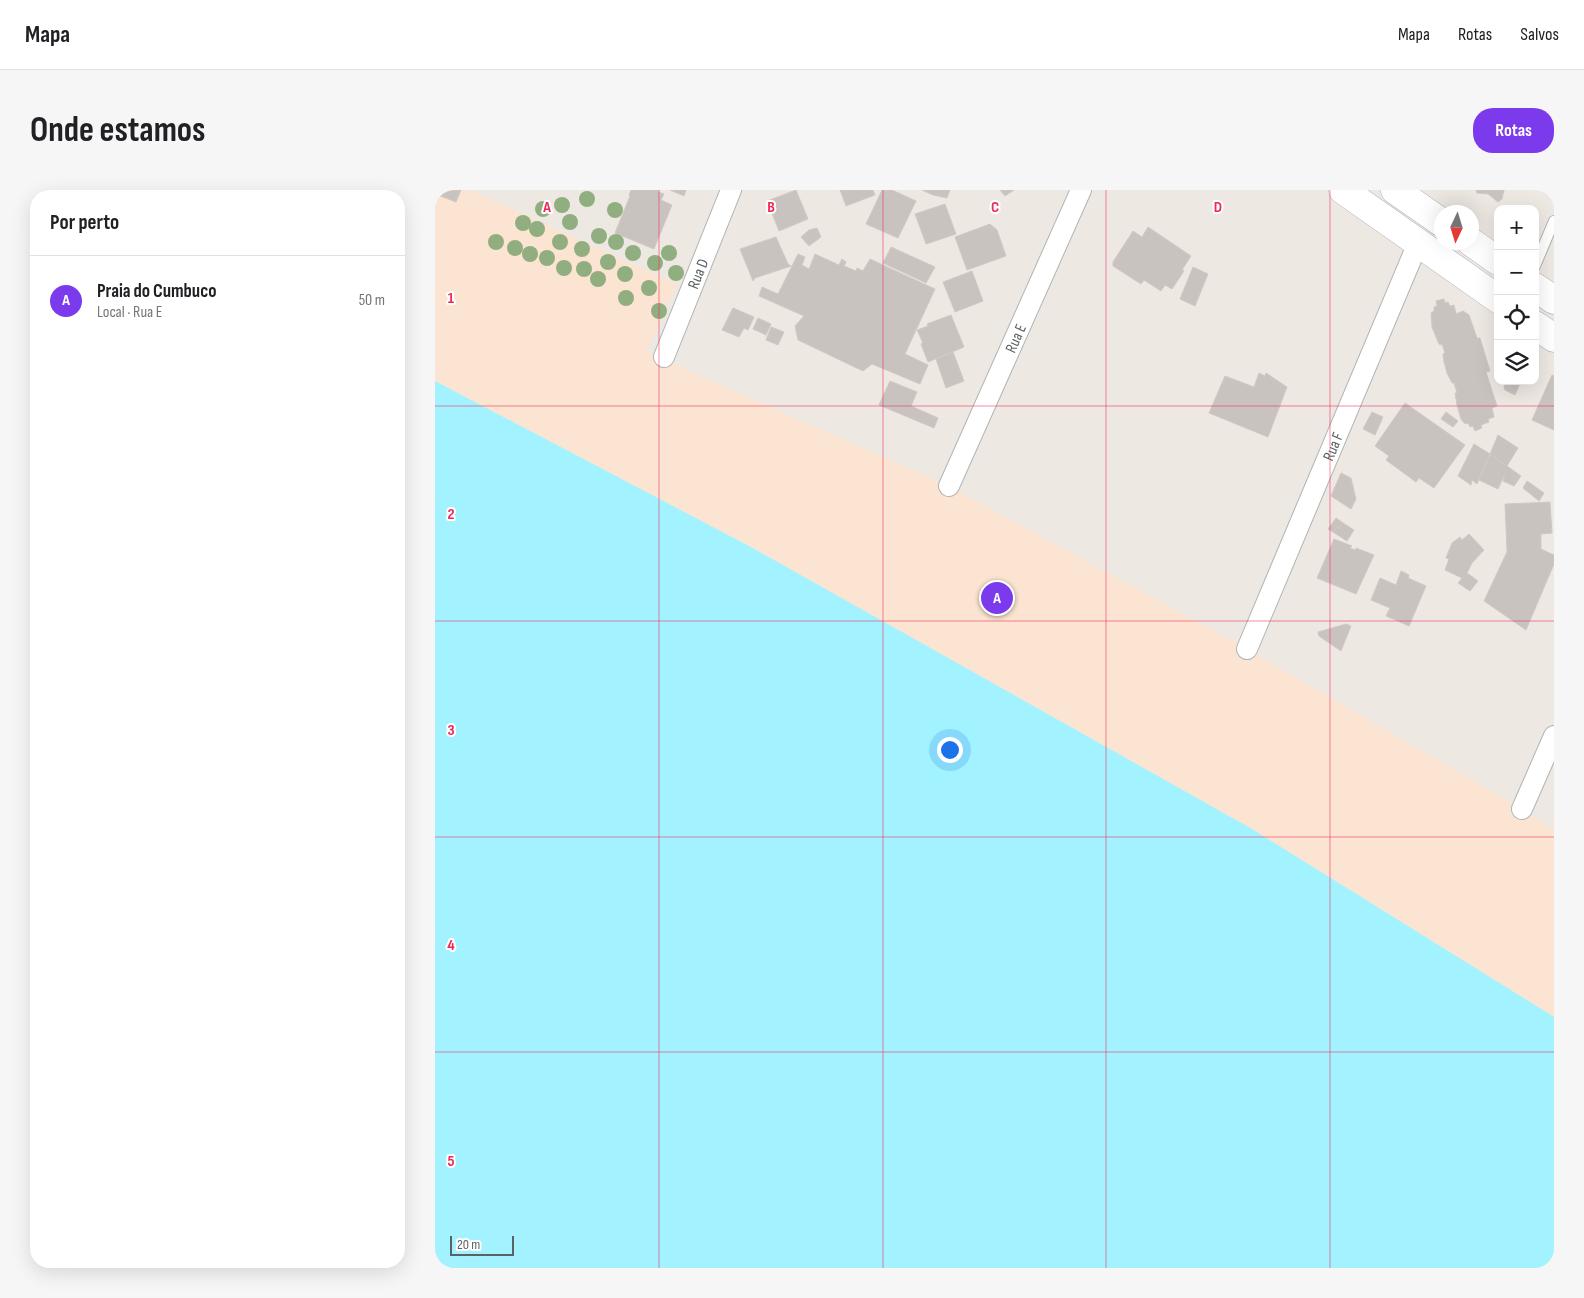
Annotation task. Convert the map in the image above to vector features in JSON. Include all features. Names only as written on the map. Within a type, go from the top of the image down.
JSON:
[{"type":"main road","points":[[1343,190],[1494,296]]},
{"type":"main road","points":[[1395,190],[1434,217]]},
{"type":"main road","points":[[1479,248],[1494,258]]},
{"type":"main road","points":[[1539,290],[1554,300]]},
{"type":"main road","points":[[1539,328],[1554,338]]},
{"type":"street","name":"Rua D","points":[[664,357],[731,190]]},
{"type":"street","name":"Rua E","points":[[949,486],[1081,190]]},
{"type":"street","name":"Rua F","points":[[1247,649],[1418,243]]},
{"type":"street","points":[[1522,809],[1554,736]]},
{"type":"lane","points":[[1539,257],[1554,221]]},
{"type":"sand","points":[[435,190],[470,190],[677,284],[646,352],[664,357],[682,368],[949,486],[1247,649],[1522,809],[1554,830],[1554,1017],[1252,829],[749,546],[435,381]]},
{"type":"water","points":[[435,381],[749,546],[1252,829],[1554,1017],[1554,1268],[435,1268]]},
{"type":"building","points":[[436,190],[461,190],[456,202],[435,194]]},
{"type":"building","points":[[631,190],[659,190],[658,192],[664,194],[661,200],[672,205],[654,249],[615,233]]},
{"type":"building","points":[[670,190],[686,190],[684,196]]},
{"type":"building","points":[[796,190],[808,219],[779,231],[767,201]]},
{"type":"building","points":[[840,190],[873,190],[875,195],[846,206]]},
{"type":"building","points":[[882,190],[892,190],[916,201],[898,238],[866,224]]},
{"type":"building","points":[[922,190],[950,190],[947,198]]},
{"type":"building","points":[[1000,190],[1014,190],[1005,196]]},
{"type":"building","points":[[1476,190],[1504,190],[1502,199],[1498,202],[1488,194],[1477,193]]},
{"type":"building","points":[[945,204],[956,234],[926,244],[915,214]]},
{"type":"building","points":[[990,224],[997,230],[1006,256],[967,270],[955,237]]},
{"type":"building","points":[[1148,227],[1191,256],[1172,289],[1165,285],[1161,291],[1144,280],[1141,284],[1113,266],[1113,262],[1133,231],[1142,237]]},
{"type":"building","points":[[817,228],[821,237],[809,246],[801,237],[809,230]]},
{"type":"building","points":[[776,237],[788,264],[791,266],[755,278],[753,281],[740,249]]},
{"type":"building","points":[[891,247],[935,267],[926,283],[883,263]]},
{"type":"building","points":[[798,254],[805,257],[802,265],[809,269],[815,254],[839,265],[842,259],[846,262],[844,266],[856,271],[857,268],[863,271],[870,259],[935,289],[905,354],[928,365],[920,384],[872,364],[863,371],[798,340],[795,326],[804,316],[759,296],[762,287],[778,294]]},
{"type":"building","points":[[1193,267],[1208,274],[1195,306],[1180,299]]},
{"type":"building","points":[[972,271],[983,301],[955,312],[943,282]]},
{"type":"building","points":[[1444,299],[1445,303],[1448,302],[1450,306],[1454,305],[1456,314],[1463,311],[1469,315],[1477,338],[1480,338],[1490,371],[1486,372],[1497,406],[1492,408],[1494,417],[1488,419],[1489,422],[1481,425],[1482,428],[1475,431],[1473,426],[1470,427],[1469,424],[1464,423],[1461,419],[1455,393],[1457,393],[1444,362],[1443,354],[1445,353],[1432,327],[1431,313],[1434,311],[1434,307],[1437,306],[1436,301]]},
{"type":"building","points":[[733,308],[754,317],[748,330],[744,328],[739,337],[722,330]]},
{"type":"building","points":[[951,315],[964,347],[928,362],[917,330]]},
{"type":"building","points":[[758,318],[771,324],[766,335],[753,329]]},
{"type":"building","points":[[771,327],[784,332],[778,345],[766,340]]},
{"type":"building","points":[[953,352],[964,381],[946,388],[936,359]]},
{"type":"building","points":[[1259,373],[1265,376],[1266,373],[1287,387],[1268,437],[1209,413],[1225,376],[1254,387]]},
{"type":"building","points":[[1552,375],[1554,376],[1554,430],[1532,420]]},
{"type":"building","points":[[890,381],[917,392],[911,406],[938,418],[934,428],[879,405]]},
{"type":"building","points":[[1505,385],[1519,385],[1515,395],[1505,390]]},
{"type":"building","points":[[1405,403],[1465,445],[1434,488],[1419,478],[1416,482],[1386,460],[1389,456],[1375,446]]},
{"type":"building","points":[[1372,412],[1383,417],[1375,435],[1363,429]]},
{"type":"building","points":[[1446,412],[1458,421],[1453,427],[1441,419]]},
{"type":"building","points":[[1498,435],[1518,448],[1507,466],[1490,454]]},
{"type":"building","points":[[1474,444],[1490,454],[1477,484],[1472,480],[1471,485],[1458,476]]},
{"type":"building","points":[[1490,454],[1521,476],[1514,486],[1503,481],[1505,476],[1498,489],[1479,480]]},
{"type":"building","points":[[1341,473],[1351,478],[1356,499],[1351,509],[1331,496]]},
{"type":"building","points":[[1527,481],[1544,493],[1539,501],[1523,488]]},
{"type":"building","points":[[1550,502],[1552,533],[1541,534],[1541,549],[1554,555],[1554,564],[1526,630],[1484,601],[1507,552],[1505,504]]},
{"type":"building","points":[[1336,518],[1343,523],[1333,532],[1328,529]]},
{"type":"building","points":[[1343,523],[1354,530],[1347,541],[1333,532]]},
{"type":"building","points":[[1469,534],[1484,550],[1472,563],[1467,573],[1478,581],[1470,591],[1458,583],[1462,578],[1445,570],[1449,559],[1446,558],[1452,543],[1460,537],[1462,540]]},
{"type":"building","points":[[1334,539],[1352,546],[1350,548],[1355,550],[1356,548],[1374,555],[1356,594],[1317,578]]},
{"type":"building","points":[[1401,571],[1409,575],[1408,578],[1426,586],[1409,626],[1386,616],[1390,608],[1371,600],[1380,578],[1396,585]]},
{"type":"building","points":[[1346,624],[1351,626],[1341,651],[1319,636],[1318,632]]},
{"type":"place","name":"Praia do Cumbuco","points":[[997,598]]}]
